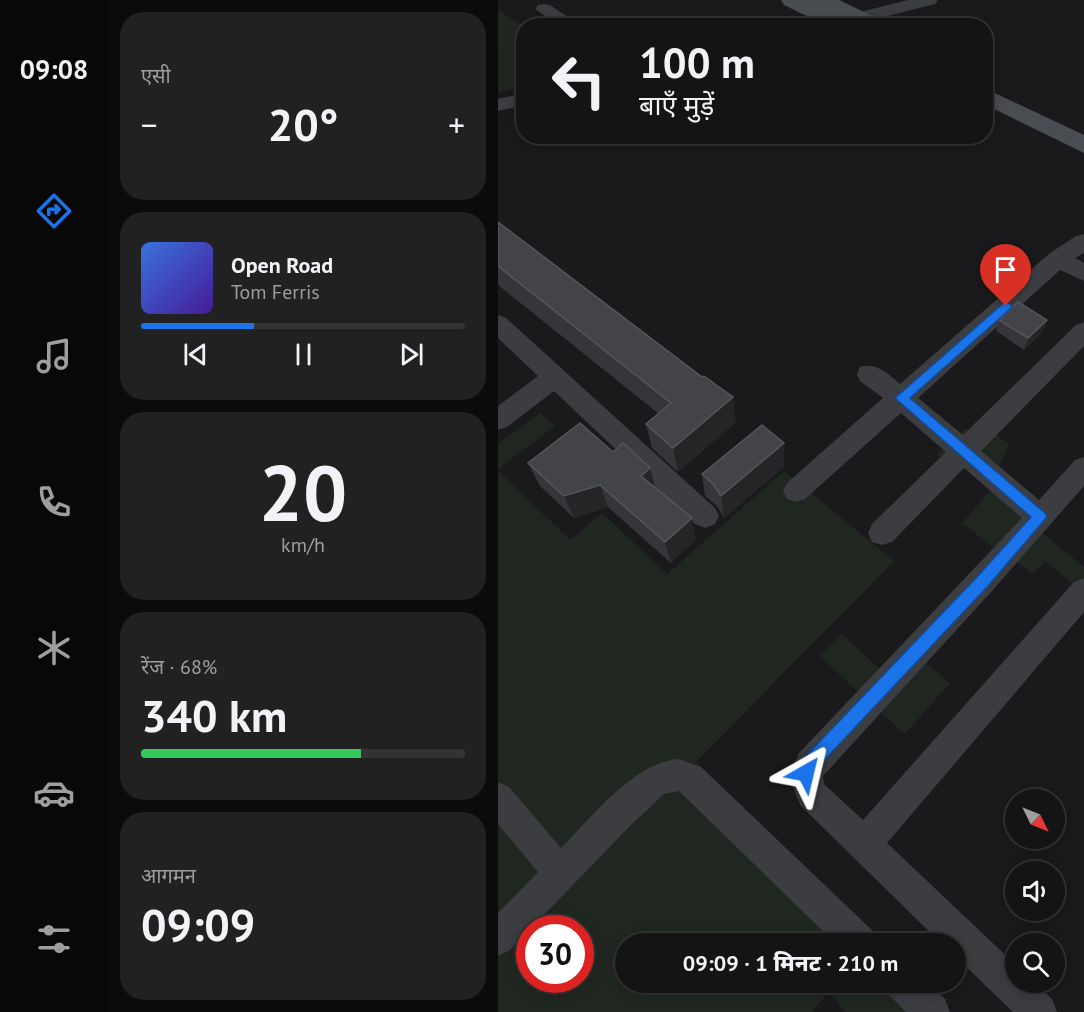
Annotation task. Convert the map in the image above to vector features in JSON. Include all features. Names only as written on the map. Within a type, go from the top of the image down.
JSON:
[{"type":"street","points":[[792,0],[836,18]]},
{"type":"street","points":[[822,0],[842,18]]},
{"type":"street","points":[[866,18],[929,0]]},
{"type":"street","points":[[544,9],[559,18]]},
{"type":"street","points":[[993,82],[1084,127]]},
{"type":"street","points":[[993,100],[1084,146]]},
{"type":"street","points":[[498,105],[516,101]]},
{"type":"street","points":[[796,491],[1058,260],[1084,242]]},
{"type":"street","points":[[1058,260],[1084,273]]},
{"type":"street","points":[[498,324],[705,516]]},
{"type":"street","points":[[882,532],[1084,331]]},
{"type":"street","points":[[869,374],[901,398],[1040,517]]},
{"type":"street","points":[[498,420],[555,376]]},
{"type":"street","points":[[1039,1012],[812,795],[807,785],[806,773],[810,764],[982,582],[1084,468]]},
{"type":"street","points":[[864,844],[1084,591]]},
{"type":"street","points":[[498,938],[618,814],[653,783],[665,777],[680,775],[690,778],[851,933]]},
{"type":"street","points":[[498,798],[561,873]]},
{"type":"street","points":[[913,993],[932,1012]]},
{"type":"shaded area","points":[[498,10],[516,21],[516,88],[498,92]]},
{"type":"shaded area","points":[[540,413],[555,426],[498,469],[498,444]]},
{"type":"shaded area","points":[[964,429],[992,432],[1009,444],[999,466],[1041,502],[994,548],[962,523],[1001,479],[948,463],[937,454]]},
{"type":"shaded area","points":[[498,470],[570,540],[602,513],[667,574],[784,471],[894,561],[696,762],[861,933],[615,933],[615,993],[828,993],[812,1012],[498,1012]]},
{"type":"shaded area","points":[[1030,523],[1084,567],[1084,593],[1045,561],[1032,574],[1003,550]]},
{"type":"shaded area","points":[[842,634],[882,671],[860,694],[820,656]]},
{"type":"shaded area","points":[[911,650],[950,683],[905,734],[866,699]]},
{"type":"shaded area","points":[[833,993],[890,993],[908,1012],[845,1012],[831,995]]},
{"type":"building","points":[[498,222],[702,377],[704,376],[733,397],[673,448],[646,424],[671,403],[498,266]]},
{"type":"building","points":[[1018,302],[1047,320],[1028,338],[999,320]]},
{"type":"building","points":[[580,423],[613,452],[623,443],[650,468],[641,476],[692,518],[665,542],[600,485],[564,496],[528,463]]},
{"type":"building","points":[[762,425],[784,443],[721,496],[702,474]]},
{"type":"route","points":[[806,773],[810,764],[982,582],[1040,517],[901,398],[1006,306]]}]
